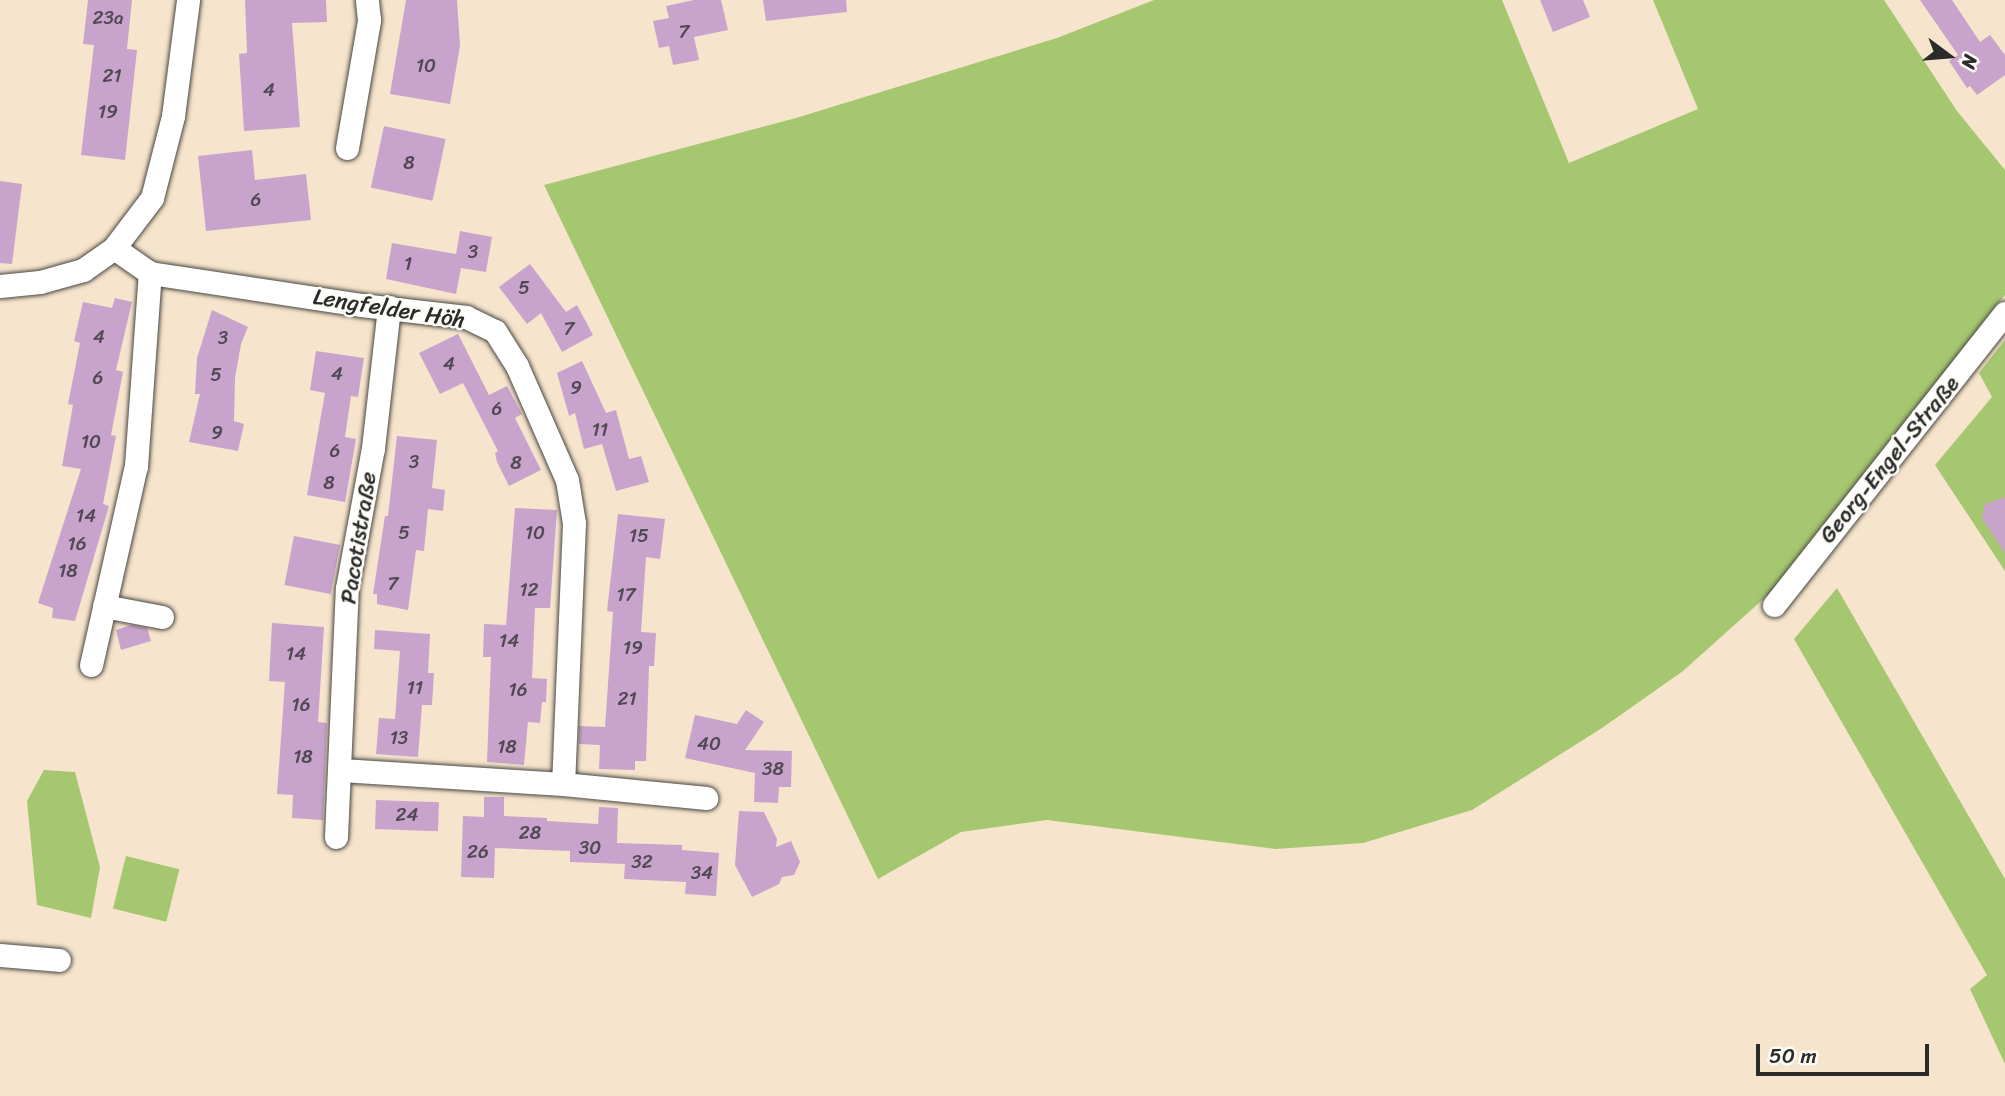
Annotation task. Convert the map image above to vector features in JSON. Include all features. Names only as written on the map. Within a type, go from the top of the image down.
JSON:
[{"type":"street","points":[[0,286],[40,282],[83,270],[114,248],[152,198],[173,116],[188,0]]},
{"type":"street","points":[[347,148],[369,19],[367,0]]},
{"type":"street","name":"Lengfelder Höh","points":[[114,248],[150,273],[466,317],[495,331],[517,366],[567,480],[574,523],[563,784]]},
{"type":"street","points":[[91,665],[136,466],[150,273]]},
{"type":"street","name":"Pacotistraße","points":[[336,837],[347,588],[373,448],[388,307]]},
{"type":"street","name":"Georg-Engel-Straße","points":[[1774,606],[2005,313]]},
{"type":"street","points":[[104,606],[162,617]]},
{"type":"street","points":[[341,770],[563,784],[706,798]]},
{"type":"street","points":[[0,955],[59,960]]},
{"type":"green space","points":[[1154,0],[1502,0],[1569,163],[1698,109],[1653,0],[1884,0],[1957,111],[2005,170],[2005,295],[1769,594],[1683,671],[1602,728],[1472,810],[1363,843],[1276,849],[1047,820],[961,832],[878,879],[544,185],[796,118],[1057,38]]},
{"type":"green space","points":[[2005,340],[2005,571],[1935,465],[1992,397],[1979,373]]},
{"type":"green space","points":[[1837,588],[2005,879],[2005,1064],[1970,989],[1987,975],[1794,639]]},
{"type":"green space","points":[[44,770],[75,772],[100,867],[91,918],[37,905],[27,801]]},
{"type":"green space","points":[[126,856],[179,869],[166,922],[113,908]]},
{"type":"building","points":[[88,0],[132,0],[127,49],[137,50],[125,160],[81,155],[94,45],[83,44]]},
{"type":"building","points":[[245,0],[326,0],[327,22],[292,23],[300,127],[244,131],[239,54],[247,53]]},
{"type":"building","points":[[406,0],[457,0],[460,46],[450,104],[390,94]]},
{"type":"building","points":[[694,0],[721,0],[728,30],[694,37],[699,60],[673,65],[669,46],[659,48],[653,21],[669,18],[666,6]]},
{"type":"building","points":[[763,0],[846,0],[847,12],[766,21]]},
{"type":"building","points":[[1540,0],[1583,0],[1590,17],[1553,32]]},
{"type":"building","points":[[1920,0],[1952,0],[1980,42],[1990,35],[2005,55],[2005,75],[1977,95],[1970,86],[1967,88],[1949,61],[1958,55]]},
{"type":"building","points":[[384,126],[446,139],[433,201],[371,188]]},
{"type":"building","points":[[252,150],[255,180],[306,174],[311,220],[206,231],[198,156]]},
{"type":"building","points":[[0,181],[22,184],[12,264],[0,263]]},
{"type":"building","points":[[460,231],[492,237],[486,272],[461,268],[456,294],[386,279],[392,243],[456,254]]},
{"type":"building","points":[[530,264],[566,312],[577,305],[593,335],[562,352],[541,313],[527,324],[499,287]]},
{"type":"building","points":[[115,298],[132,302],[116,370],[123,372],[111,435],[116,436],[103,504],[109,506],[75,621],[52,618],[53,608],[38,603],[81,469],[62,466],[73,405],[68,404],[80,343],[74,341],[83,302],[112,308]]},
{"type":"building","points":[[212,310],[248,327],[241,344],[235,378],[234,421],[244,424],[238,451],[189,442],[200,394],[195,394],[197,358]]},
{"type":"building","points":[[458,334],[489,395],[507,386],[522,414],[515,418],[541,470],[509,486],[497,462],[495,453],[498,451],[463,383],[440,394],[419,353]]},
{"type":"building","points":[[316,351],[364,358],[358,397],[351,396],[345,437],[356,439],[345,502],[307,495],[325,393],[310,390]]},
{"type":"building","points":[[582,361],[606,413],[616,410],[629,459],[641,456],[649,482],[616,491],[602,444],[584,449],[575,413],[569,416],[557,373]]},
{"type":"building","points":[[397,436],[437,440],[432,488],[445,490],[443,511],[428,509],[424,551],[416,550],[408,610],[377,604],[377,594],[373,594],[385,516],[388,516]]},
{"type":"building","points":[[2005,497],[2005,553],[1982,518],[1985,504]]},
{"type":"building","points":[[515,508],[557,510],[550,608],[535,608],[532,678],[547,679],[546,702],[542,702],[540,723],[528,722],[524,765],[487,762],[491,657],[483,657],[484,624],[506,625]]},
{"type":"building","points":[[618,514],[665,519],[660,559],[646,557],[641,632],[656,633],[654,666],[649,666],[646,761],[635,761],[635,770],[599,769],[600,745],[579,744],[579,726],[605,727],[613,612],[607,611]]},
{"type":"building","points":[[294,536],[340,545],[331,594],[284,585]]},
{"type":"building","points":[[272,623],[324,627],[318,722],[327,723],[323,820],[292,818],[293,795],[277,794],[285,682],[269,681]]},
{"type":"building","points":[[131,625],[147,628],[151,641],[121,650],[116,630]]},
{"type":"building","points":[[375,630],[430,634],[428,673],[434,673],[432,705],[422,705],[418,757],[376,754],[379,718],[395,719],[400,651],[374,649]]},
{"type":"building","points":[[746,710],[764,722],[745,750],[792,751],[791,787],[779,787],[778,803],[754,802],[755,773],[685,758],[695,715],[737,724]]},
{"type":"building","points":[[484,797],[504,797],[504,816],[547,818],[547,821],[598,824],[599,807],[618,808],[617,843],[682,845],[682,850],[719,853],[716,896],[685,894],[686,882],[624,879],[625,864],[570,862],[570,851],[495,848],[494,878],[461,877],[463,816],[484,817]]},
{"type":"building","points":[[376,800],[439,802],[438,831],[375,829]]},
{"type":"building","points":[[739,811],[764,812],[777,839],[776,847],[791,841],[800,862],[794,875],[782,877],[779,884],[752,897],[735,865]]}]
